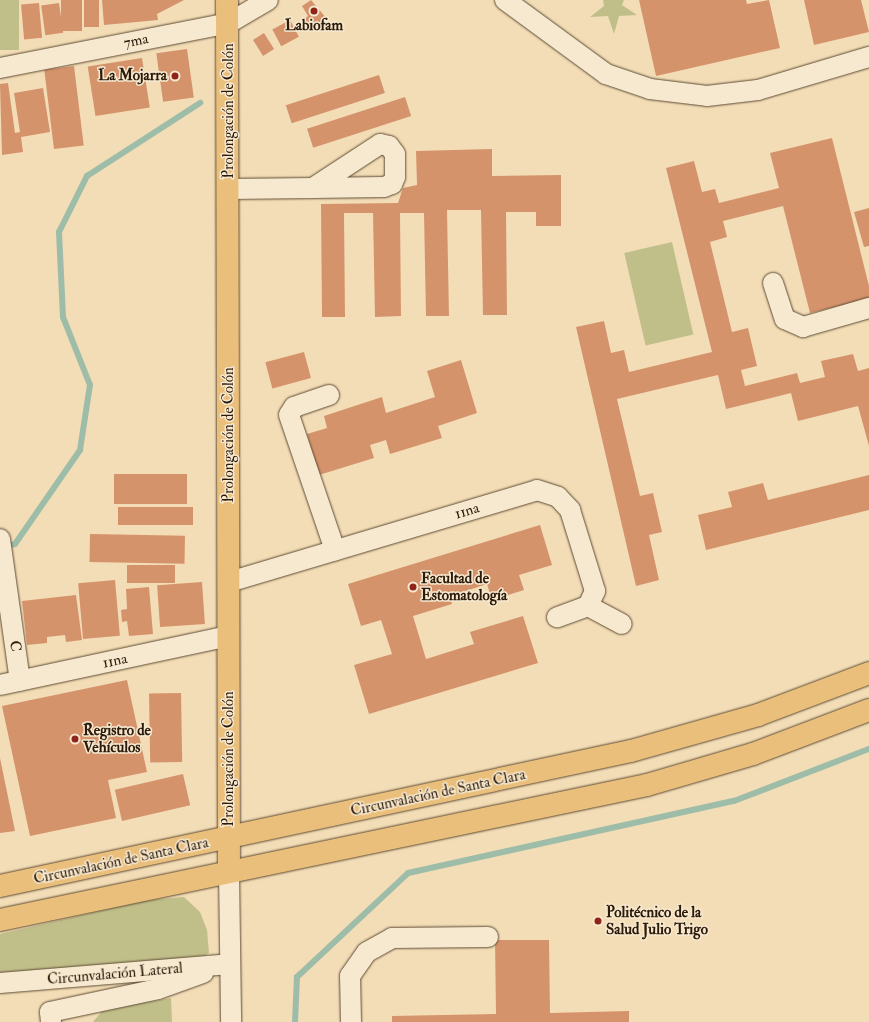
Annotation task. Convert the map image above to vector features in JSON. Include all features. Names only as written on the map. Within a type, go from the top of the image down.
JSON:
[{"type":"main road","name":"Prolongación de Colón","points":[[227,0],[229,23],[230,871]]},
{"type":"main road","name":"Circunvalación de Santa Clara","points":[[0,886],[230,839],[631,752],[758,715],[869,673]]},
{"type":"main road","points":[[0,920],[647,785],[753,754],[869,710]]},
{"type":"street","name":"7ma","points":[[0,68],[229,23],[268,0]]},
{"type":"street","points":[[505,0],[606,74],[650,89],[707,96],[758,90],[869,57]]},
{"type":"street","points":[[229,189],[313,188]]},
{"type":"street","points":[[773,282],[785,319],[803,328],[869,308]]},
{"type":"street","points":[[329,395],[294,407],[289,415],[335,550]]},
{"type":"street","name":"11na","points":[[229,582],[537,490],[558,496],[570,510],[595,591],[588,606]]},
{"type":"street","name":"C","points":[[1,545],[20,681]]},
{"type":"street","points":[[557,617],[588,606],[622,624]]},
{"type":"street","name":"11na","points":[[0,685],[229,636]]},
{"type":"street","points":[[230,871],[231,1022]]},
{"type":"street","points":[[351,1022],[350,976],[368,952],[392,938],[488,937]]},
{"type":"street","points":[[51,1022],[50,1012],[158,989],[230,964]]},
{"type":"street","name":"Circunvalación Lateral","points":[[0,983],[230,964]]},
{"type":"shaded area","points":[[0,0],[19,0],[19,50],[0,50]]},
{"type":"shaded area","points":[[603,0],[624,0],[622,5],[637,15],[619,16],[614,34],[608,16],[590,17],[604,6]]},
{"type":"shaded area","points":[[672,242],[693,335],[646,346],[624,253]]},
{"type":"shaded area","points":[[184,897],[200,912],[207,930],[209,953],[201,959],[0,973],[0,934],[147,900]]},
{"type":"shaded area","points":[[171,998],[172,1022],[93,1022],[103,1010]]},
{"type":"building","points":[[61,0],[82,0],[82,31],[61,31]]},
{"type":"building","points":[[84,0],[99,0],[99,27],[84,27]]},
{"type":"building","points":[[102,0],[184,0],[157,14],[158,20],[104,25]]},
{"type":"building","name":"Labiofam","points":[[311,0],[327,19],[310,30],[303,20],[308,16],[302,6]]},
{"type":"building","points":[[639,0],[746,0],[747,4],[769,0],[780,48],[656,76]]},
{"type":"building","points":[[804,0],[861,0],[869,32],[814,45]]},
{"type":"building","points":[[39,3],[42,38],[24,39],[21,5]]},
{"type":"building","points":[[59,3],[63,33],[45,35],[41,6]]},
{"type":"building","points":[[290,20],[299,37],[281,46],[272,29]]},
{"type":"building","points":[[264,33],[274,49],[263,56],[253,40]]},
{"type":"building","name":"La Mojarra","points":[[187,49],[194,98],[163,102],[156,53]]},
{"type":"building","points":[[142,58],[150,107],[95,116],[88,67]]},
{"type":"building","points":[[74,66],[84,145],[54,149],[44,70]]},
{"type":"building","points":[[379,75],[385,93],[292,123],[286,105]]},
{"type":"building","points":[[8,83],[15,133],[20,132],[14,93],[43,88],[50,132],[21,137],[23,152],[2,155],[0,84]]},
{"type":"building","points":[[405,97],[411,116],[313,148],[307,129]]},
{"type":"building","points":[[832,138],[869,286],[869,299],[810,313],[783,206],[723,221],[727,237],[710,242],[732,332],[748,328],[757,366],[741,370],[745,386],[797,373],[800,383],[825,377],[821,361],[853,354],[858,371],[869,368],[869,446],[858,406],[798,421],[791,393],[726,409],[718,375],[617,399],[640,496],[653,493],[662,532],[649,535],[659,580],[636,586],[576,327],[604,321],[611,353],[624,350],[629,372],[712,352],[666,168],[694,161],[702,192],[715,189],[719,203],[779,188],[770,153]]},
{"type":"building","points":[[492,149],[492,176],[561,175],[561,226],[536,226],[536,212],[506,212],[507,315],[483,315],[481,210],[447,210],[449,316],[426,316],[424,213],[400,213],[401,316],[375,317],[373,213],[344,213],[345,317],[322,317],[321,204],[398,203],[403,188],[417,185],[416,151]]},
{"type":"building","points":[[869,208],[869,246],[864,247],[854,212]]},
{"type":"building","points":[[304,352],[311,378],[272,388],[265,362]]},
{"type":"building","points":[[461,360],[477,413],[438,426],[442,438],[390,454],[386,440],[370,445],[374,458],[319,475],[307,434],[327,428],[324,416],[382,397],[386,413],[435,397],[427,371]]},
{"type":"building","points":[[114,474],[187,474],[187,504],[114,504]]},
{"type":"building","points":[[869,475],[869,510],[706,550],[698,515],[732,507],[728,492],[763,483],[768,500]]},
{"type":"building","points":[[118,507],[193,507],[193,525],[118,525]]},
{"type":"building","points":[[540,525],[552,565],[519,575],[524,590],[492,600],[487,584],[450,596],[452,604],[413,616],[426,659],[474,644],[470,632],[523,616],[538,663],[369,714],[354,665],[392,654],[381,620],[361,626],[348,584]]},
{"type":"building","points":[[90,534],[185,536],[184,564],[90,562]]},
{"type":"building","points":[[127,565],[175,565],[175,583],[127,583]]},
{"type":"building","points":[[115,580],[120,636],[83,639],[78,583]]},
{"type":"building","points":[[202,582],[205,624],[160,627],[157,585]]},
{"type":"building","points":[[149,587],[153,634],[129,636],[127,621],[122,622],[121,610],[127,609],[126,589]]},
{"type":"building","points":[[76,595],[82,640],[66,642],[65,635],[47,637],[47,643],[27,645],[22,601]]},
{"type":"building","name":"Registro de Vehículos","points":[[127,680],[147,772],[108,780],[116,818],[30,836],[2,706]]},
{"type":"building","points":[[181,693],[182,762],[150,763],[149,694]]},
{"type":"building","points":[[0,758],[15,831],[0,833]]},
{"type":"building","points":[[183,774],[190,805],[122,821],[115,790]]},
{"type":"building","points":[[495,940],[549,940],[550,1013],[629,1011],[629,1022],[392,1022],[392,1016],[496,1014]]},
{"type":"waterway","points":[[4,546],[15,544],[80,450],[90,385],[63,317],[59,232],[87,176],[200,103]]},
{"type":"waterway","points":[[295,1022],[297,977],[408,873],[734,801],[869,749]]},
{"type":"place","name":"Labiofam","points":[[314,11]]},
{"type":"place","name":"La Mojarra","points":[[175,76]]},
{"type":"place","name":"Facultad de Estomatología","points":[[413,587]]},
{"type":"place","name":"Registro de Vehículos","points":[[75,739]]},
{"type":"place","name":"Politécnico de la Salud Julio Trigo","points":[[598,921]]}]
